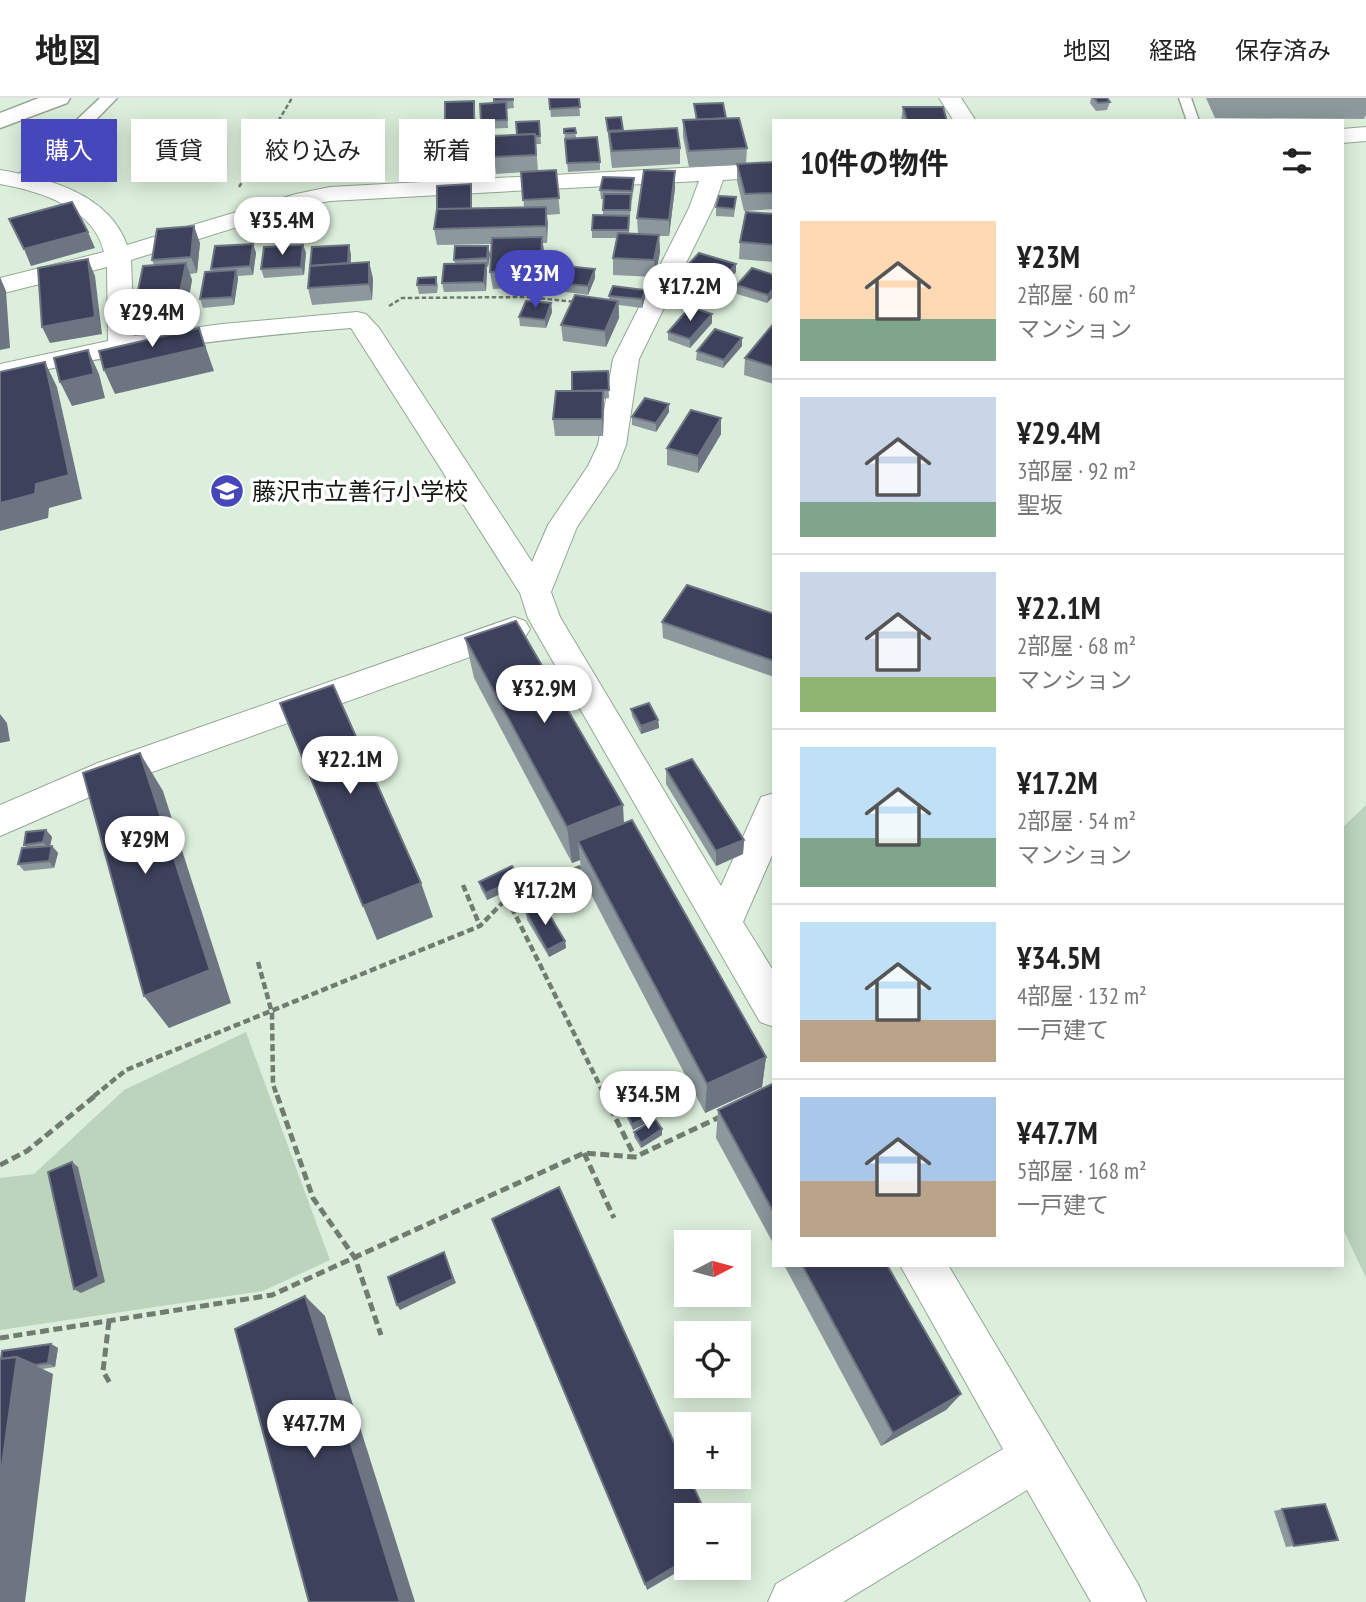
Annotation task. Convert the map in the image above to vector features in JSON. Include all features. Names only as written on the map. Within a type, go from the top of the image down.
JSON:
[{"type":"street","points":[[0,121],[59,98]]},
{"type":"street","points":[[9,182],[36,171],[109,98]]},
{"type":"street","points":[[950,98],[964,119]]},
{"type":"street","points":[[1344,136],[1366,134]]},
{"type":"street","points":[[0,286],[117,257],[304,199],[363,191],[772,170]]},
{"type":"street","points":[[540,605],[563,525],[602,468],[612,445],[626,359],[701,208],[714,172]]},
{"type":"street","points":[[9,182],[74,201],[100,218],[111,235],[117,257],[121,349]]},
{"type":"street","points":[[0,372],[121,349],[262,327],[357,320],[366,328],[540,605],[772,1006]]},
{"type":"street","points":[[0,821],[110,773],[540,605]]},
{"type":"street","points":[[724,923],[772,812]]},
{"type":"street","points":[[923,1267],[1120,1602]]},
{"type":"street","points":[[794,1602],[1034,1458]]},
{"type":"lane","points":[[1185,98],[1192,119]]},
{"type":"path","points":[[242,218],[237,207],[239,184],[292,98]]},
{"type":"path","points":[[366,328],[395,300],[402,298],[526,297],[578,302]]},
{"type":"path","points":[[0,1165],[27,1151],[126,1070],[272,1013],[480,926],[508,898],[595,860]]},
{"type":"path","points":[[463,885],[480,926]]},
{"type":"path","points":[[508,898],[635,1157]]},
{"type":"path","points":[[258,962],[272,1013],[273,1084],[313,1198],[355,1258],[382,1335]]},
{"type":"path","points":[[0,1338],[272,1295],[584,1153],[635,1157],[736,1110]]},
{"type":"path","points":[[584,1153],[614,1218]]},
{"type":"path","points":[[109,1321],[103,1371],[111,1385]]},
{"type":"green space","points":[[1366,805],[1366,1278],[1344,1231],[1344,826]]},
{"type":"green space","points":[[246,1032],[330,1260],[263,1291],[0,1330],[0,1178],[34,1174],[124,1090]]},
{"type":"building","points":[[494,98],[513,98],[513,100],[494,101]]},
{"type":"building","points":[[549,98],[579,98],[580,107],[550,109]]},
{"type":"building","points":[[1094,98],[1107,98],[1110,102],[1098,103]]},
{"type":"building","points":[[474,101],[474,119],[445,119],[445,102]]},
{"type":"building","points":[[506,102],[507,120],[481,119],[480,104]]},
{"type":"building","points":[[723,103],[726,118],[697,120],[694,104]]},
{"type":"building","points":[[903,107],[943,107],[946,119],[906,119]]},
{"type":"building","points":[[621,117],[623,130],[608,131],[606,118]]},
{"type":"building","points":[[739,118],[747,148],[689,151],[683,120]]},
{"type":"building","points":[[539,121],[540,136],[517,135],[516,122]]},
{"type":"building","points":[[575,128],[576,133],[564,133],[564,129]]},
{"type":"building","points":[[677,128],[680,148],[612,151],[609,132]]},
{"type":"building","points":[[535,134],[536,155],[495,157],[495,136]]},
{"type":"building","points":[[597,137],[600,162],[567,163],[565,139]]},
{"type":"building","points":[[772,162],[772,193],[745,194],[737,164]]},
{"type":"building","points":[[556,170],[559,198],[523,200],[521,172]]},
{"type":"building","points":[[644,170],[675,171],[669,220],[637,218]]},
{"type":"building","points":[[603,177],[634,178],[632,191],[600,190]]},
{"type":"building","points":[[471,184],[471,209],[437,209],[437,186]]},
{"type":"building","points":[[604,194],[631,194],[630,210],[603,210]]},
{"type":"building","points":[[719,196],[736,197],[734,209],[716,207]]},
{"type":"building","points":[[72,202],[88,232],[24,249],[9,219]]},
{"type":"building","points":[[546,207],[546,226],[434,229],[437,209]]},
{"type":"building","points":[[746,212],[772,214],[772,245],[740,242]]},
{"type":"building","points":[[593,215],[629,216],[628,230],[592,230]]},
{"type":"building","points":[[194,226],[191,257],[152,260],[157,229]]},
{"type":"building","points":[[618,233],[659,235],[654,260],[613,258]]},
{"type":"building","points":[[542,237],[541,270],[490,272],[492,238]]},
{"type":"building","points":[[253,244],[250,266],[211,269],[215,246]]},
{"type":"building","points":[[303,245],[301,267],[261,269],[264,247]]},
{"type":"building","points":[[349,245],[348,263],[310,266],[312,247]]},
{"type":"building","points":[[455,246],[488,246],[487,258],[454,260]]},
{"type":"building","points":[[699,253],[736,264],[719,283],[682,271]]},
{"type":"building","points":[[88,259],[95,317],[42,327],[38,268]]},
{"type":"building","points":[[369,262],[369,284],[308,288],[310,266]]},
{"type":"building","points":[[186,263],[179,297],[136,300],[143,266]]},
{"type":"building","points":[[486,263],[484,282],[442,283],[444,264]]},
{"type":"building","points":[[566,266],[595,269],[588,286],[558,283]]},
{"type":"building","points":[[752,268],[772,274],[772,290],[768,295],[737,285]]},
{"type":"building","points":[[236,270],[232,297],[200,299],[205,272]]},
{"type":"building","points":[[436,277],[436,285],[417,285],[418,278]]},
{"type":"building","points":[[613,286],[645,290],[642,299],[609,296]]},
{"type":"building","points":[[575,295],[618,301],[605,331],[561,325]]},
{"type":"building","points":[[526,301],[551,303],[545,320],[519,317]]},
{"type":"building","points":[[690,307],[712,314],[690,339],[668,332]]},
{"type":"building","points":[[772,325],[772,366],[745,358]]},
{"type":"building","points":[[199,328],[205,347],[104,370],[99,351]]},
{"type":"building","points":[[715,329],[742,338],[724,360],[697,351]]},
{"type":"building","points":[[88,350],[94,374],[60,382],[54,358]]},
{"type":"building","points":[[45,362],[69,475],[36,484],[35,494],[0,503],[0,372]]},
{"type":"building","points":[[608,371],[609,390],[572,391],[572,372]]},
{"type":"building","points":[[556,391],[603,391],[602,419],[553,419]]},
{"type":"building","points":[[645,398],[669,404],[656,423],[632,417]]},
{"type":"building","points":[[691,410],[721,418],[698,456],[667,448]]},
{"type":"building","points":[[687,585],[772,613],[772,660],[662,622]]},
{"type":"building","points":[[516,621],[623,805],[567,827],[465,638]]},
{"type":"building","points":[[333,685],[421,883],[363,906],[280,703]]},
{"type":"building","points":[[649,703],[658,720],[641,726],[631,709]]},
{"type":"building","points":[[140,753],[210,970],[144,996],[83,773]]},
{"type":"building","points":[[692,759],[744,840],[716,851],[666,769]]},
{"type":"building","points":[[632,820],[766,1057],[707,1084],[578,841]]},
{"type":"building","points":[[46,830],[43,842],[24,845],[26,832]]},
{"type":"building","points":[[52,846],[49,861],[18,864],[22,848]]},
{"type":"building","points":[[512,866],[519,878],[486,893],[479,882]]},
{"type":"building","points":[[541,888],[545,896],[521,906],[517,898]]},
{"type":"building","points":[[543,904],[565,941],[547,950],[526,912]]},
{"type":"building","points":[[772,1084],[772,1209],[718,1110]]},
{"type":"building","points":[[639,1100],[648,1117],[632,1124],[624,1108]]},
{"type":"building","points":[[655,1119],[662,1129],[641,1143],[634,1132]]},
{"type":"building","points":[[72,1162],[99,1277],[74,1289],[48,1172]]},
{"type":"building","points":[[559,1187],[674,1442],[674,1489],[695,1489],[701,1503],[674,1503],[674,1567],[645,1584],[492,1219]]},
{"type":"building","points":[[444,1252],[453,1279],[397,1305],[388,1277]]},
{"type":"building","points":[[803,1267],[888,1267],[961,1394],[893,1433]]},
{"type":"building","points":[[305,1296],[400,1602],[309,1602],[235,1329]]},
{"type":"building","points":[[51,1344],[48,1363],[35,1365],[17,1357],[1,1359],[2,1351]]},
{"type":"building","points":[[17,1357],[0,1479],[0,1359]]},
{"type":"building","points":[[1325,1504],[1338,1540],[1294,1546],[1282,1509]]},
{"type":"place","name":"藤沢市立善行小学校","points":[[227,491]]}]
